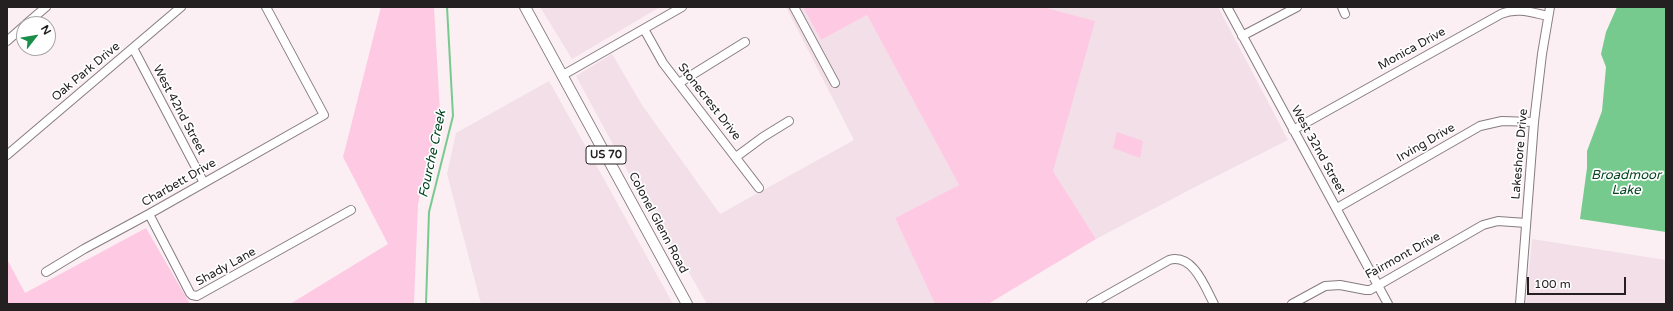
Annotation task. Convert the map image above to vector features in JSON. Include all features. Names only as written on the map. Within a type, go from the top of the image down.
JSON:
[{"type":"main road","name":"Colonel Glenn Road","points":[[525,7],[687,304]]},
{"type":"street","points":[[35,16],[46,7]]},
{"type":"street","name":"Oak Park Drive","points":[[7,155],[181,7]]},
{"type":"street","name":"Charbett Drive","points":[[46,272],[84,249],[324,115],[266,7]]},
{"type":"street","points":[[563,75],[682,7]]},
{"type":"street","points":[[794,7],[835,83]]},
{"type":"street","name":"West 32nd Street","points":[[1227,7],[1388,304]]},
{"type":"street","points":[[1242,36],[1297,7]]},
{"type":"street","name":"Lakeshore Drive","points":[[1520,304],[1534,122],[1541,61],[1550,7]]},
{"type":"street","name":"Monica Drive","points":[[1293,130],[1501,14],[1509,11],[1524,11],[1548,16]]},
{"type":"street","name":"Stonecrest Drive","points":[[644,29],[663,63],[736,157],[758,188]]},
{"type":"street","points":[[7,40],[16,33]]},
{"type":"street","points":[[679,84],[745,42]]},
{"type":"street","name":"West 42nd Street","points":[[133,48],[204,183]]},
{"type":"street","points":[[736,157],[763,137],[790,121]]},
{"type":"street","name":"Irving Drive","points":[[1337,208],[1480,126],[1502,121],[1534,122]]},
{"type":"street","name":"Shady Lane","points":[[149,214],[190,293],[195,296],[206,292],[351,210]]},
{"type":"street","name":"Fairmont Drive","points":[[1292,304],[1325,286],[1340,285],[1366,290],[1379,285],[1483,225],[1498,221],[1526,223]]},
{"type":"street","points":[[1091,304],[1169,260],[1176,259],[1181,259],[1190,264],[1214,304]]},
{"type":"shaded area","points":[[381,7],[434,7],[440,112],[418,204],[414,304],[290,304],[388,244],[343,157]]},
{"type":"shaded area","points":[[540,7],[660,7],[572,59]]},
{"type":"shaded area","points":[[786,7],[803,7],[821,40],[867,15],[959,185],[895,218],[935,304],[707,304],[679,255],[668,246],[576,76],[612,54],[642,105],[720,214],[854,140]]},
{"type":"shaded area","points":[[803,7],[1042,7],[1095,21],[1053,171],[1096,239],[988,304],[935,304],[895,218],[959,185],[867,15],[821,40]]},
{"type":"shaded area","points":[[969,7],[1218,7],[1288,140],[1096,239],[1053,171]]},
{"type":"shaded area","points":[[549,81],[673,304],[481,304],[447,174],[456,133]]},
{"type":"shaded area","points":[[1117,132],[1143,141],[1140,158],[1113,148]]},
{"type":"shaded area","points":[[146,228],[190,304],[7,304],[7,259],[25,293]]},
{"type":"shaded area","points":[[1532,239],[1666,260],[1666,304],[1526,304]]},
{"type":"water","name":"Broadmoor Lake","points":[[1617,7],[1666,7],[1666,232],[1580,219],[1587,168],[1587,151],[1602,111],[1606,67],[1601,54],[1606,32]]},
{"type":"waterway","name":"Fourche Creek","points":[[426,304],[429,212],[453,116],[447,7]]}]
